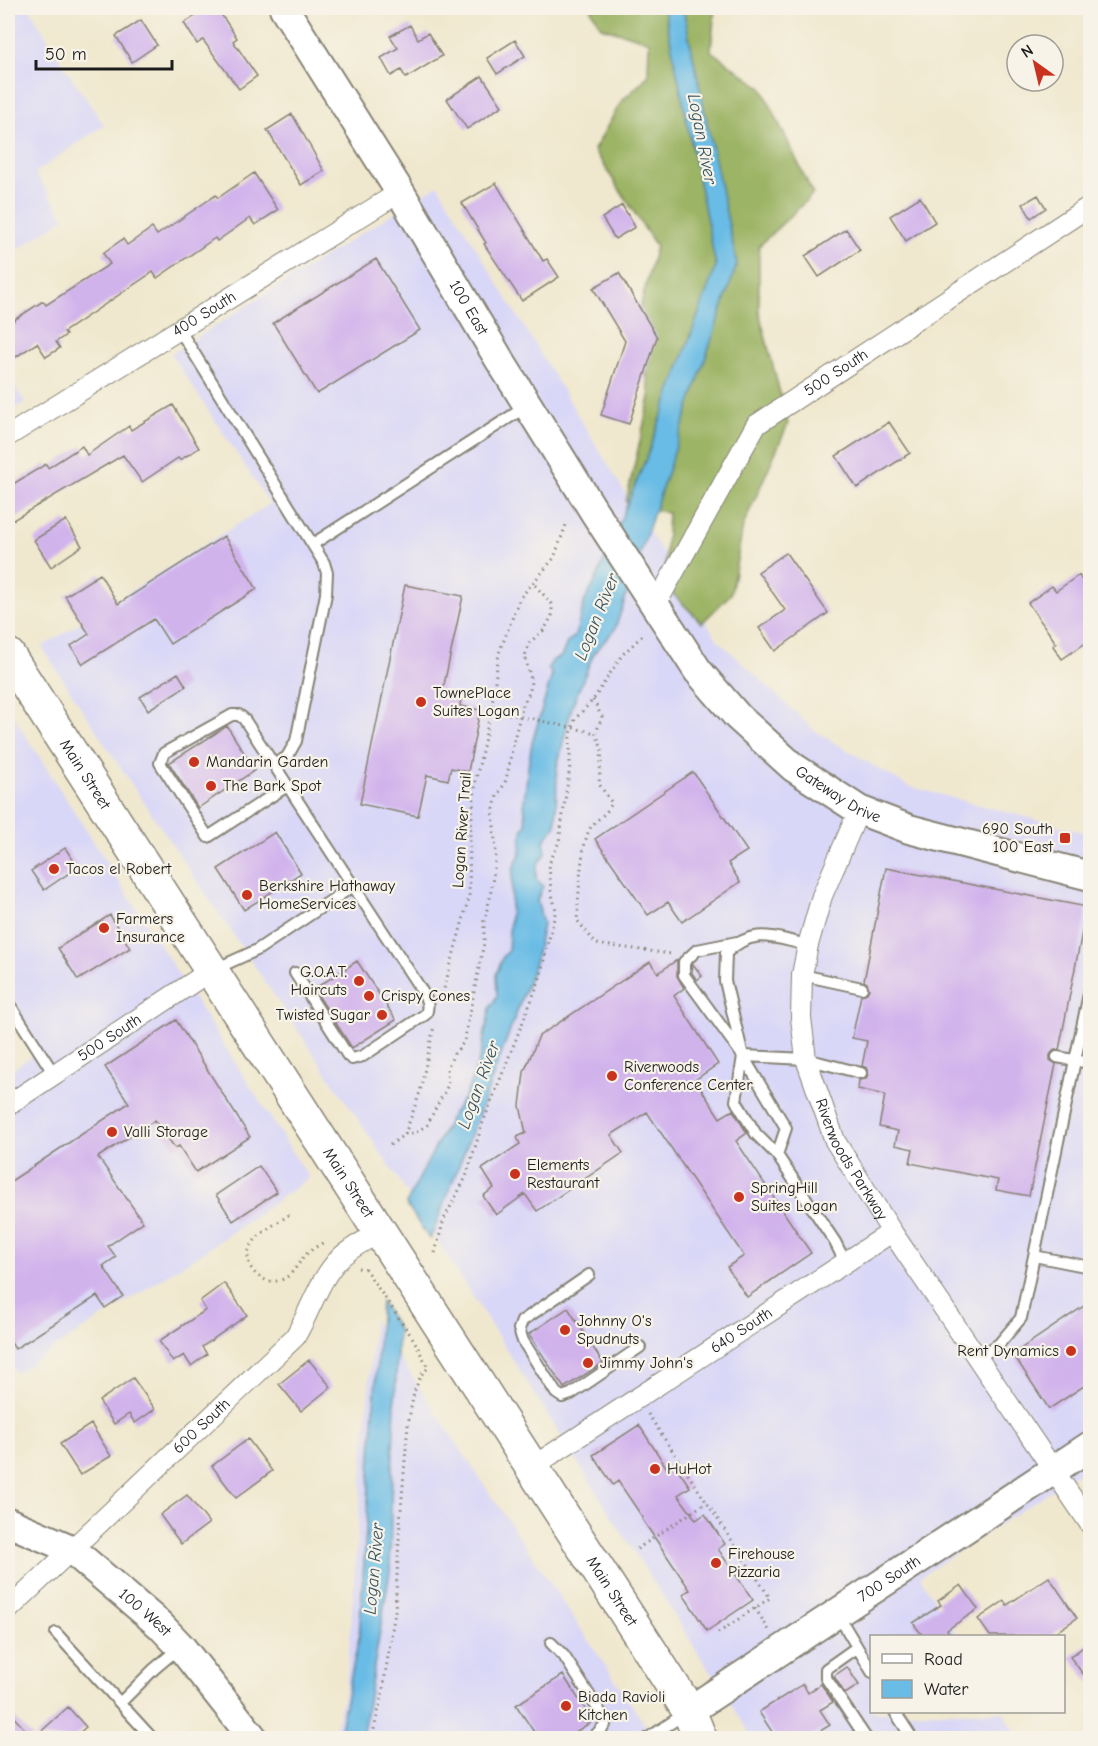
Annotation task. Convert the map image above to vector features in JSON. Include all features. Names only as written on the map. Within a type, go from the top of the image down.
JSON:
[{"type":"highway","name":"Main Street","points":[[8,655],[532,1467],[695,1725],[717,1738]]},
{"type":"main road","name":"100 East","points":[[284,8],[400,192],[595,513],[655,606]]},
{"type":"main road","name":"Gateway Drive","points":[[655,606],[698,671],[738,717],[793,767],[860,810],[909,829],[1090,876]]},
{"type":"main road","name":"700 South","points":[[695,1725],[837,1613],[1090,1446]]},
{"type":"main road","name":"100 West","points":[[8,1522],[71,1550],[160,1625],[181,1647],[253,1738]]},
{"type":"street","name":"400 South","points":[[8,436],[400,192]]},
{"type":"street","name":"500 South","points":[[655,606],[756,425],[1090,206]]},
{"type":"street","name":"Riverwoods Parkway","points":[[860,810],[822,896],[807,945],[802,975],[801,1018],[806,1059],[835,1141],[892,1232],[1090,1524]]},
{"type":"street","name":"500 South","points":[[8,1105],[210,971]]},
{"type":"street","name":"600 South","points":[[8,1610],[295,1337],[326,1275],[341,1257],[379,1232]]},
{"type":"street","name":"640 South","points":[[532,1467],[892,1232]]},
{"type":"lane","points":[[179,329],[313,544],[327,573],[326,594],[296,741],[287,757],[274,764]]},
{"type":"lane","points":[[313,544],[528,405]]},
{"type":"lane","points":[[287,786],[208,837],[160,763],[164,753],[232,715],[239,715],[274,764],[420,988],[429,1007],[426,1014],[363,1056],[352,1059],[295,974]]},
{"type":"lane","points":[[210,971],[257,950],[353,886]]},
{"type":"lane","points":[[777,1155],[786,1128],[743,1056],[684,975],[684,962],[697,950],[737,942],[756,935],[807,945]]},
{"type":"lane","points":[[737,942],[726,953],[724,981],[743,1056],[736,1101],[756,1134],[777,1155],[836,1242],[845,1262]]},
{"type":"lane","points":[[802,975],[862,988]]},
{"type":"lane","points":[[978,1358],[999,1344],[1021,1318],[1090,989]]},
{"type":"lane","points":[[8,1002],[54,1074]]},
{"type":"lane","points":[[743,1056],[806,1059],[861,1073]]},
{"type":"lane","points":[[1057,1058],[1090,1063]]},
{"type":"lane","points":[[1034,1256],[1090,1267]]},
{"type":"lane","points":[[589,1275],[522,1321],[519,1329],[523,1341],[556,1393],[562,1397],[571,1394],[640,1347]]},
{"type":"lane","points":[[837,1613],[870,1669]]},
{"type":"lane","points":[[56,1634],[152,1738]]},
{"type":"lane","points":[[551,1643],[564,1656],[604,1718],[605,1725],[593,1738]]},
{"type":"lane","points":[[120,1703],[154,1669],[181,1647]]},
{"type":"lane","points":[[857,1647],[826,1669],[826,1678],[866,1738]]},
{"type":"lane","points":[[896,1713],[912,1738]]},
{"type":"lane","points":[[648,1738],[695,1725]]},
{"type":"path","name":"Logan River Trail","points":[[438,1010],[469,898],[470,835],[476,779],[491,710],[500,653],[520,598],[554,558],[567,522]]},
{"type":"path","points":[[405,1134],[415,1134],[427,1125],[448,1085],[447,1068],[454,1054],[464,1042],[484,943],[484,921],[490,898],[496,854],[493,812],[497,796],[505,783],[523,705],[530,691],[531,680],[525,656],[529,643],[544,630],[552,616],[552,604],[532,582]]},
{"type":"path","points":[[435,1253],[444,1219],[466,1177],[482,1125],[539,981],[556,910],[551,891],[549,864],[559,842],[570,766],[570,738],[575,719],[593,700],[622,655],[642,636]]},
{"type":"path","points":[[593,700],[602,717],[596,733],[602,750],[599,784],[612,803],[608,812],[590,828],[584,852],[577,920],[596,944],[672,954]]},
{"type":"path","points":[[491,710],[596,733]]},
{"type":"path","points":[[390,1145],[405,1134],[420,1092],[435,1021]]},
{"type":"path","points":[[289,1215],[253,1241],[249,1248],[249,1264],[257,1276],[272,1281],[287,1277],[310,1251],[326,1241]]},
{"type":"path","points":[[354,1271],[359,1268],[366,1269],[414,1341],[428,1368],[421,1375],[414,1392],[408,1424],[395,1611],[382,1695],[372,1738]]},
{"type":"path","points":[[648,1414],[770,1598],[718,1633]]},
{"type":"path","points":[[637,1549],[707,1502]]},
{"type":"path","points":[[755,1608],[769,1630]]},
{"type":"shaded area","points":[[8,8],[29,8],[65,68],[104,125],[35,173],[65,218],[8,256]]},
{"type":"shaded area","points":[[438,185],[717,639],[815,731],[908,786],[1090,834],[1090,1465],[920,1577],[956,1635],[870,1635],[870,1713],[1004,1713],[1020,1738],[752,1738],[401,1183],[118,764],[42,647],[270,504],[171,354]]},
{"type":"shaded area","points":[[8,376],[25,402],[8,413]]},
{"type":"shaded area","points":[[8,708],[309,1178],[212,1246],[16,1373],[8,1359],[8,1073],[33,1055],[8,1018]]},
{"type":"shaded area","points":[[374,1320],[654,1738],[332,1738],[346,1688]]},
{"type":"green space","points":[[590,8],[715,8],[711,51],[762,88],[813,194],[759,246],[759,312],[788,424],[743,526],[731,594],[702,623],[664,585],[668,513],[626,502],[650,397],[638,316],[656,246],[594,150],[621,102],[648,76],[649,41],[601,27]]},
{"type":"water","name":"Logan River","points":[[664,8],[683,8],[737,264],[615,629],[594,653],[572,706],[557,767],[556,825],[544,841],[546,853],[537,865],[536,879],[543,886],[537,900],[543,924],[535,963],[430,1240],[406,1204],[453,1113],[465,1097],[480,1058],[490,1008],[497,996],[496,975],[503,956],[508,952],[513,869],[520,854],[522,831],[526,824],[524,801],[532,743],[552,675],[548,668],[553,660],[561,657],[567,643],[575,636],[585,600],[594,584],[646,459],[716,266]]},
{"type":"water","name":"Logan River","points":[[381,1301],[398,1329],[390,1571],[362,1738],[338,1738],[359,1638]]},
{"type":"building","points":[[208,8],[217,8],[237,38],[233,41],[257,76],[239,89],[203,40],[197,44],[184,23]]},
{"type":"building","points":[[141,20],[157,45],[132,62],[116,36]]},
{"type":"building","points":[[410,25],[418,39],[428,33],[442,56],[406,78],[401,70],[391,76],[381,58],[398,48],[390,36]]},
{"type":"building","points":[[515,40],[525,56],[497,74],[487,58]]},
{"type":"building","points":[[482,76],[502,106],[467,129],[447,99]]},
{"type":"building","points":[[292,114],[324,171],[301,185],[267,130]]},
{"type":"building","points":[[254,173],[278,210],[255,225],[250,218],[217,241],[215,238],[157,278],[153,272],[64,332],[66,335],[56,342],[60,348],[46,357],[37,343],[8,362],[8,324],[43,301],[46,305],[110,264],[103,253],[123,239],[127,245],[152,228],[157,235],[216,195],[218,198]]},
{"type":"building","points":[[496,183],[543,261],[547,259],[559,277],[522,301],[484,244],[486,243],[462,203]]},
{"type":"building","points":[[1038,195],[1046,208],[1031,218],[1023,204]]},
{"type":"building","points":[[920,197],[935,222],[906,241],[890,216]]},
{"type":"building","points":[[622,205],[635,227],[615,239],[602,218]]},
{"type":"building","points":[[846,229],[860,250],[819,277],[805,256]]},
{"type":"building","points":[[376,259],[420,330],[317,394],[273,323]]},
{"type":"building","points":[[619,273],[657,337],[629,424],[601,415],[625,341],[593,288]]},
{"type":"building","points":[[173,405],[199,448],[180,460],[178,458],[142,482],[123,455],[8,523],[8,487],[46,464],[48,468],[82,446],[87,455],[129,426],[131,430]]},
{"type":"building","points":[[889,422],[910,453],[857,488],[836,456]]},
{"type":"building","points":[[66,520],[82,546],[51,567],[34,540]]},
{"type":"building","points":[[224,536],[257,589],[170,644],[154,619],[83,664],[71,646],[89,634],[65,596],[100,574],[118,604]]},
{"type":"building","points":[[786,553],[828,613],[775,651],[759,628],[785,610],[758,572]]},
{"type":"building","points":[[1090,573],[1090,640],[1062,659],[1053,646],[1056,643],[1028,603],[1052,586],[1056,591],[1079,575],[1081,579]]},
{"type":"building","name":"TownePlace Suites Logan","points":[[405,585],[463,596],[442,694],[461,698],[460,706],[480,710],[468,772],[451,768],[448,780],[427,775],[418,816],[360,804]]},
{"type":"building","points":[[178,673],[186,686],[148,710],[140,697]]},
{"type":"building","points":[[227,726],[255,770],[198,808],[169,763]]},
{"type":"building","points":[[693,772],[747,851],[728,863],[740,882],[682,922],[668,902],[648,915],[595,839]]},
{"type":"building","points":[[275,832],[301,873],[244,910],[218,869]]},
{"type":"building","name":"Tacos el Robert","points":[[65,848],[78,867],[44,890],[31,871]]},
{"type":"building","points":[[886,868],[1087,907],[1059,1050],[1054,1050],[1050,1055],[1050,1060],[1056,1064],[1029,1196],[996,1190],[998,1180],[910,1163],[913,1149],[895,1145],[898,1131],[879,1127],[885,1095],[858,1089],[859,1080],[866,1079],[868,1074],[867,1068],[862,1066],[867,1041],[852,1038],[861,995],[867,993],[869,989],[864,981]]},
{"type":"building","points":[[110,915],[130,948],[78,980],[58,948]]},
{"type":"building","points":[[677,960],[677,976],[684,988],[674,996],[718,1064],[695,1080],[720,1118],[733,1110],[747,1133],[736,1141],[811,1253],[747,1297],[727,1267],[744,1256],[647,1112],[611,1135],[623,1153],[537,1211],[525,1194],[496,1215],[483,1196],[494,1188],[482,1169],[520,1144],[517,1137],[526,1133],[520,1106],[524,1072],[539,1036],[650,962],[658,973]]},
{"type":"building","points":[[357,961],[396,1020],[352,1048],[314,989]]},
{"type":"building","points":[[693,964],[702,976],[697,980],[692,973]]},
{"type":"building","points":[[176,1020],[250,1137],[196,1172],[179,1146],[175,1148],[155,1120],[98,1157],[143,1222],[108,1246],[116,1257],[103,1266],[123,1296],[105,1308],[97,1296],[15,1349],[8,1338],[8,1183],[129,1103],[105,1067]]},
{"type":"building","points":[[259,1166],[277,1192],[233,1221],[216,1195]]},
{"type":"building","points":[[224,1283],[247,1315],[202,1347],[207,1354],[191,1366],[184,1355],[173,1362],[159,1341],[206,1310],[200,1301]]},
{"type":"building","points":[[1090,1302],[1090,1382],[1049,1409],[1013,1354]]},
{"type":"building","points":[[568,1308],[603,1363],[564,1388],[529,1334]]},
{"type":"building","points":[[309,1360],[331,1387],[301,1411],[279,1384]]},
{"type":"building","points":[[133,1378],[155,1409],[135,1423],[129,1414],[114,1424],[99,1401]]},
{"type":"building","points":[[91,1424],[111,1456],[80,1475],[60,1444]]},
{"type":"building","points":[[639,1425],[668,1470],[675,1465],[690,1487],[678,1495],[696,1520],[705,1514],[725,1544],[718,1549],[753,1600],[707,1631],[683,1594],[690,1590],[618,1481],[613,1485],[593,1455]]},
{"type":"building","points":[[248,1439],[272,1471],[236,1498],[212,1466]]},
{"type":"building","points":[[187,1495],[209,1523],[181,1544],[160,1515]]},
{"type":"building","points":[[1049,1577],[1077,1618],[1052,1635],[989,1635],[978,1619],[1004,1601],[1007,1605]]},
{"type":"building","points":[[961,1585],[978,1609],[947,1630],[950,1635],[922,1635],[913,1623],[941,1605],[938,1601]]},
{"type":"building","points":[[1090,1642],[1090,1683],[1070,1657]]},
{"type":"building","points":[[847,1667],[859,1685],[845,1694],[834,1676]]},
{"type":"building","points":[[563,1675],[593,1721],[566,1738],[538,1738],[516,1705]]},
{"type":"building","points":[[803,1684],[808,1693],[821,1684],[833,1702],[820,1710],[830,1725],[809,1738],[776,1738],[759,1712]]},
{"type":"building","points":[[68,1707],[86,1727],[74,1738],[34,1738]]},
{"type":"building","points":[[8,1711],[33,1738],[8,1738]]},
{"type":"place","name":"TownePlace Suites Logan","points":[[421,702]]},
{"type":"place","name":"Mandarin Garden","points":[[194,762]]},
{"type":"place","name":"The Bark Spot","points":[[211,786]]},
{"type":"place","name":"690 South 100 East","points":[[1065,838]]},
{"type":"place","name":"Tacos el Robert","points":[[54,869]]},
{"type":"place","name":"Berkshire Hathaway HomeServices","points":[[247,895]]},
{"type":"place","name":"Farmers Insurance","points":[[104,928]]},
{"type":"place","name":"G.O.A.T. Haircuts","points":[[359,981]]},
{"type":"place","name":"Crispy Cones","points":[[369,996]]},
{"type":"place","name":"Twisted Sugar","points":[[382,1015]]},
{"type":"place","name":"Riverwoods Conference Center","points":[[612,1076]]},
{"type":"place","name":"Valli Storage","points":[[112,1132]]},
{"type":"place","name":"Elements Restaurant","points":[[515,1174]]},
{"type":"place","name":"SpringHill Suites Logan","points":[[739,1197]]},
{"type":"place","name":"Johnny O's Spudnuts","points":[[565,1330]]},
{"type":"place","name":"Rent Dynamics","points":[[1071,1351]]},
{"type":"place","name":"Jimmy John's","points":[[588,1363]]},
{"type":"place","name":"HuHot","points":[[655,1469]]},
{"type":"place","name":"Firehouse Pizzaria","points":[[716,1563]]},
{"type":"place","name":"Biada Ravioli Kitchen","points":[[566,1706]]}]
